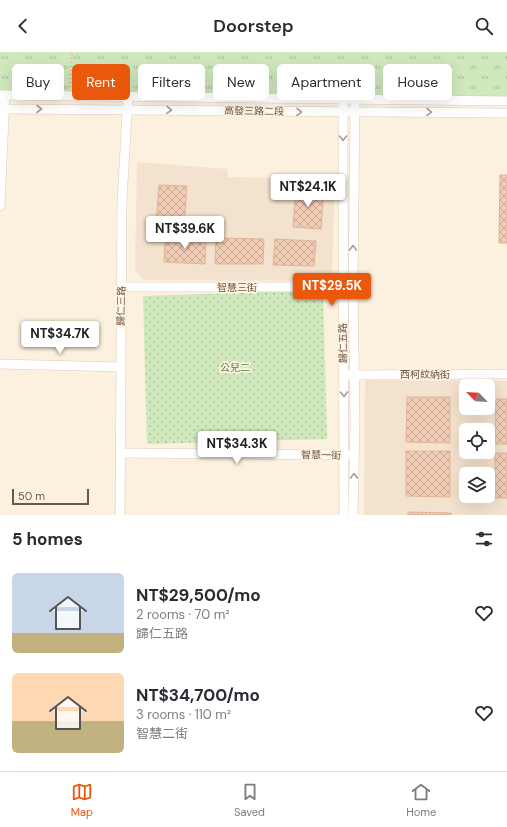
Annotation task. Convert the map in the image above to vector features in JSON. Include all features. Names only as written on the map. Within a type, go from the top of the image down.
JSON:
[{"type":"street","name":"高發三路二段","points":[[3,95],[72,96]]},
{"type":"street","points":[[0,206],[3,95]]},
{"type":"street","name":"高發三路二段","points":[[130,97],[277,98]]},
{"type":"street","name":"高發三路二段","points":[[375,99],[507,101]]},
{"type":"street","name":"歸仁三路","points":[[120,515],[122,201],[128,100]]},
{"type":"street","name":"歸仁五路","points":[[343,100],[344,375],[353,515]]},
{"type":"street","name":"歸仁五路","points":[[344,515],[350,455],[353,374],[354,100]]},
{"type":"street","name":"高發三路二段","points":[[3,109],[507,113]]},
{"type":"street","name":"智慧三街","points":[[121,287],[353,287]]},
{"type":"street","points":[[0,364],[120,367]]},
{"type":"street","name":"西柯紋納街","points":[[344,375],[507,374]]},
{"type":"street","name":"智慧一街","points":[[120,453],[350,455]]},
{"type":"path","points":[[69,96],[72,52]]},
{"type":"shaded area","points":[[137,162],[227,169],[228,177],[335,179],[332,271],[323,281],[144,280],[135,270]]},
{"type":"shaded area","points":[[365,380],[459,381],[459,415],[495,415],[495,381],[507,381],[507,515],[364,515]]},
{"type":"green space","points":[[0,52],[507,52],[507,100],[452,99],[452,64],[383,64],[383,99],[375,99],[375,64],[277,64],[277,98],[269,98],[269,64],[213,64],[213,97],[205,97],[205,64],[138,64],[138,96],[130,96],[130,64],[72,64],[72,96],[64,96],[64,64],[12,64],[12,95],[0,95]]},
{"type":"green space","name":"公兒二","points":[[323,290],[327,439],[147,444],[143,296]]},
{"type":"building","points":[[500,175],[507,175],[507,243],[499,243]]},
{"type":"building","points":[[159,185],[187,186],[184,227],[156,225]]},
{"type":"building","points":[[296,187],[324,189],[321,229],[293,227]]},
{"type":"building","points":[[165,237],[206,238],[205,264],[164,262]]},
{"type":"building","points":[[216,238],[264,239],[263,264],[215,264]]},
{"type":"building","points":[[275,239],[316,241],[314,266],[273,265]]},
{"type":"building","points":[[407,397],[450,397],[450,443],[406,442]]},
{"type":"building","points":[[496,399],[507,399],[507,444],[495,444]]},
{"type":"building","points":[[406,451],[450,451],[450,497],[406,496]]},
{"type":"building","points":[[495,453],[507,453],[507,498],[495,498]]},
{"type":"building","points":[[408,512],[451,513],[451,515],[408,515]]}]
